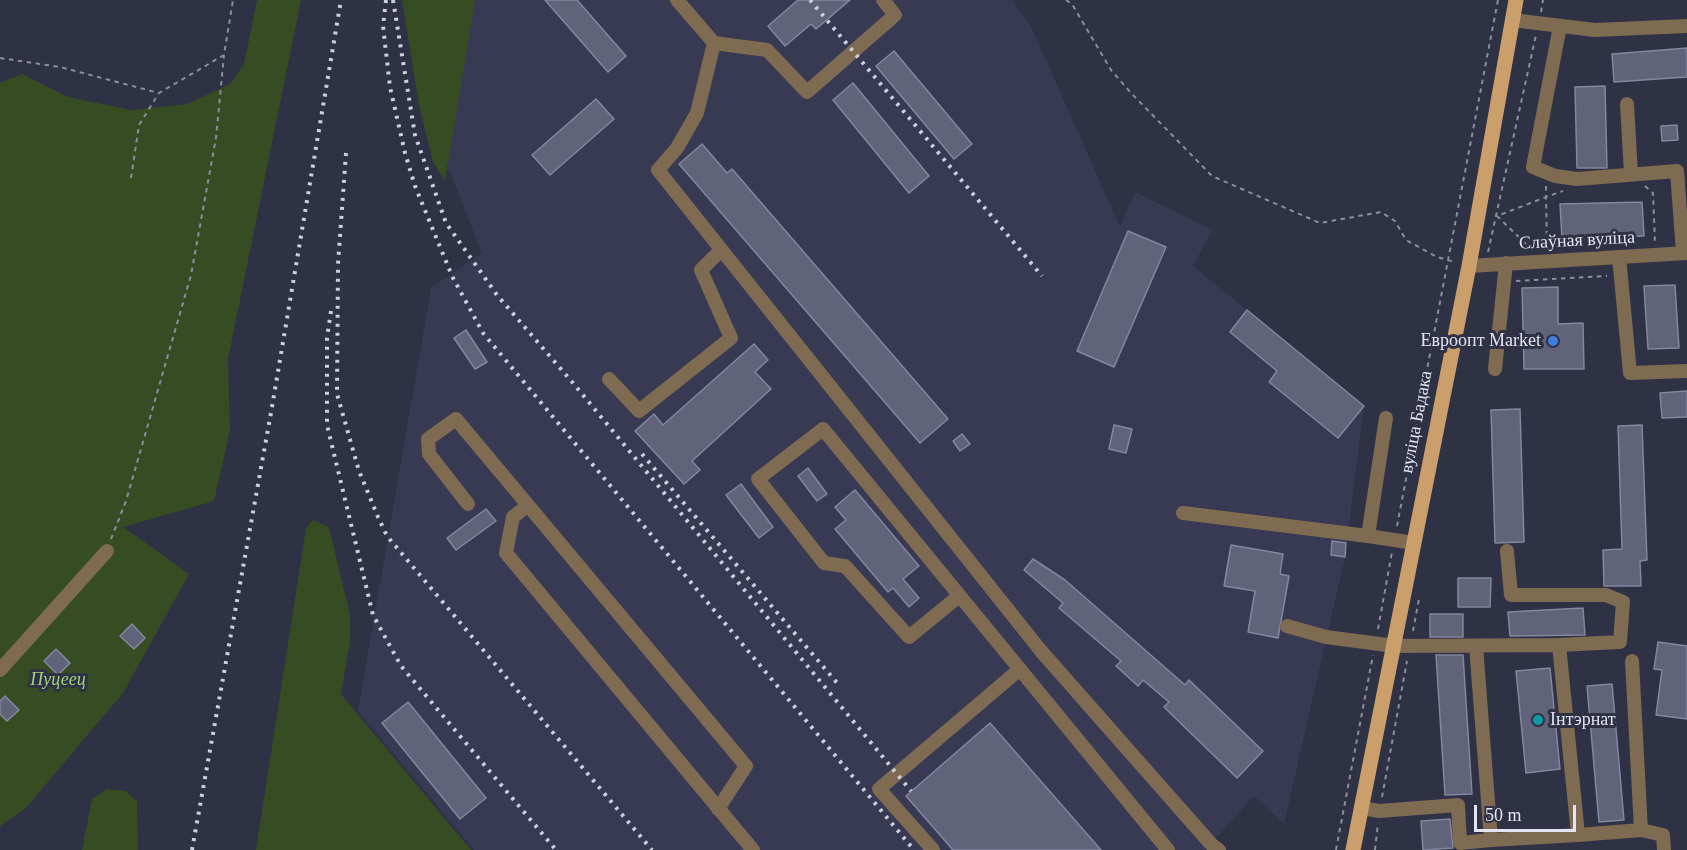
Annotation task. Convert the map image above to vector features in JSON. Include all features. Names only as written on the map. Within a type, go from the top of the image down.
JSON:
[{"type":"main road","name":"вуліца Бадака","points":[[1353,850],[1403,646],[1414,543],[1469,266],[1516,0]]},
{"type":"street","points":[[677,0],[714,43],[766,50],[807,92],[896,15],[883,0]]},
{"type":"street","points":[[1512,20],[1595,30],[1687,26]]},
{"type":"street","points":[[1560,26],[1533,167],[1577,179],[1677,171],[1685,253]]},
{"type":"street","points":[[714,43],[697,113],[677,148],[658,170],[1041,651],[1211,844],[1219,850]]},
{"type":"street","points":[[1627,104],[1631,174]]},
{"type":"street","points":[[609,379],[639,411],[731,338],[701,270],[721,250]]},
{"type":"street","name":"Слаўная вуліца","points":[[1469,266],[1685,253]]},
{"type":"street","points":[[1619,257],[1630,374],[1687,370]]},
{"type":"street","points":[[1495,369],[1506,263]]},
{"type":"street","points":[[1368,536],[1386,418]]},
{"type":"street","points":[[468,504],[429,453],[428,439],[456,419],[746,766],[717,809]]},
{"type":"street","points":[[959,596],[909,638],[846,566],[824,563],[758,479],[823,429],[1167,850]]},
{"type":"street","points":[[527,506],[513,517],[506,553],[753,850]]},
{"type":"street","points":[[1183,513],[1414,543]]},
{"type":"street","points":[[0,670],[107,551]]},
{"type":"street","points":[[1287,626],[1326,637],[1403,646],[1559,645],[1620,642],[1623,602],[1606,595],[1511,595],[1507,552]]},
{"type":"street","points":[[1559,645],[1578,836]]},
{"type":"street","points":[[1476,646],[1491,840]]},
{"type":"street","points":[[1632,661],[1641,830]]},
{"type":"street","points":[[933,850],[879,789],[1020,669]]},
{"type":"street","points":[[1362,808],[1379,810],[1458,805],[1460,843],[1641,830],[1663,836],[1664,850]]},
{"type":"path","points":[[107,551],[126,501],[191,275],[216,138],[224,56],[233,0]]},
{"type":"path","points":[[1066,0],[1072,4],[1092,41],[1118,78],[1212,176],[1320,223],[1381,212],[1395,221],[1406,240],[1437,257],[1469,266]]},
{"type":"path","points":[[1336,850],[1498,0]]},
{"type":"path","points":[[1485,265],[1543,0]]},
{"type":"path","points":[[131,178],[140,125],[159,93],[224,56]]},
{"type":"path","points":[[0,58],[60,67],[159,93]]},
{"type":"path","points":[[1497,216],[1528,246],[1547,245],[1546,172]]},
{"type":"path","points":[[1642,184],[1653,193],[1655,255]]},
{"type":"path","points":[[1497,216],[1566,190]]},
{"type":"path","points":[[1505,282],[1620,276]]},
{"type":"path","points":[[1375,850],[1403,646],[1420,590]]},
{"type":"shaded area","points":[[460,0],[1012,0],[1031,26],[1120,227],[1135,192],[1212,230],[1193,266],[1364,406],[1345,557],[1284,824],[1254,796],[1205,850],[474,850],[358,711],[431,288],[482,253],[441,149]]},
{"type":"green space","name":"Пуцеец","points":[[257,0],[301,0],[228,359],[230,431],[214,501],[123,527],[189,574],[123,693],[25,809],[0,826],[0,83],[22,74],[68,97],[131,110],[187,104],[230,84],[244,64]]},
{"type":"green space","points":[[402,0],[475,0],[445,181],[433,162],[419,105]]},
{"type":"green space","points":[[313,520],[329,527],[350,615],[350,642],[341,694],[471,850],[256,850],[306,528]]},
{"type":"green space","points":[[107,789],[126,791],[137,801],[138,850],[82,850],[92,799]]},
{"type":"building","points":[[545,0],[577,0],[626,56],[608,72]]},
{"type":"building","points":[[798,0],[850,0],[816,29],[811,24],[785,46],[768,26]]},
{"type":"building","points":[[1687,48],[1687,77],[1614,82],[1612,54]]},
{"type":"building","points":[[894,51],[972,144],[954,159],[876,66]]},
{"type":"building","points":[[853,83],[929,176],[909,193],[833,100]]},
{"type":"building","points":[[1605,86],[1607,168],[1577,168],[1575,87]]},
{"type":"building","points":[[596,99],[614,119],[550,175],[532,155]]},
{"type":"building","points":[[1677,125],[1678,140],[1662,141],[1661,126]]},
{"type":"building","points":[[702,144],[727,173],[732,169],[948,419],[920,443],[679,164]]},
{"type":"building","points":[[1642,202],[1644,236],[1562,239],[1560,204]]},
{"type":"building","points":[[1128,231],[1166,247],[1114,367],[1077,351]]},
{"type":"building","points":[[1675,285],[1679,348],[1648,349],[1644,286]]},
{"type":"building","name":"Евроопт Market","points":[[1558,287],[1558,324],[1583,323],[1584,369],[1524,369],[1522,288]]},
{"type":"building","points":[[1247,310],[1364,406],[1338,438],[1269,382],[1277,371],[1230,332]]},
{"type":"building","points":[[466,330],[487,362],[475,369],[454,338]]},
{"type":"building","points":[[754,344],[768,360],[755,372],[771,389],[692,461],[700,470],[684,484],[635,431],[654,414],[663,425]]},
{"type":"building","points":[[1687,391],[1687,417],[1662,418],[1660,393]]},
{"type":"building","points":[[1520,409],[1524,542],[1495,543],[1491,410]]},
{"type":"building","points":[[1114,425],[1132,429],[1126,453],[1109,449]]},
{"type":"building","points":[[1642,425],[1647,560],[1640,561],[1641,586],[1604,586],[1603,550],[1622,549],[1618,426]]},
{"type":"building","points":[[962,434],[970,444],[960,451],[953,441]]},
{"type":"building","points":[[808,468],[827,494],[817,501],[798,476]]},
{"type":"building","points":[[741,484],[773,527],[759,538],[726,495]]},
{"type":"building","points":[[855,490],[919,566],[903,579],[919,598],[909,607],[893,588],[888,592],[835,529],[846,520],[835,507]]},
{"type":"building","points":[[486,509],[496,521],[456,550],[447,538]]},
{"type":"building","points":[[1332,541],[1346,543],[1345,557],[1331,555]]},
{"type":"building","points":[[1231,545],[1283,554],[1280,574],[1289,576],[1278,638],[1248,632],[1255,591],[1224,586]]},
{"type":"building","points":[[1033,559],[1065,580],[1185,685],[1189,680],[1263,751],[1237,778],[1164,707],[1169,702],[1143,680],[1138,686],[1116,666],[1121,661],[1059,608],[1063,603],[1024,570]]},
{"type":"building","points":[[1458,578],[1491,578],[1490,607],[1458,607]]},
{"type":"building","points":[[1583,608],[1585,635],[1510,636],[1508,612]]},
{"type":"building","points":[[1430,614],[1463,614],[1463,637],[1430,637]]},
{"type":"building","points":[[132,624],[145,638],[134,649],[120,636]]},
{"type":"building","points":[[1658,642],[1687,646],[1687,719],[1656,715],[1662,670],[1654,669]]},
{"type":"building","points":[[56,649],[70,663],[58,675],[44,661]]},
{"type":"building","points":[[1436,655],[1463,655],[1472,794],[1445,795]]},
{"type":"building","name":"Інтэрнат","points":[[1550,668],[1560,769],[1526,773],[1516,671]]},
{"type":"building","points":[[1612,684],[1624,820],[1599,822],[1587,686]]},
{"type":"building","points":[[5,696],[19,710],[7,721],[0,714],[0,701]]},
{"type":"building","points":[[408,702],[486,798],[460,819],[382,723]]},
{"type":"building","points":[[990,723],[1101,850],[953,850],[906,796]]},
{"type":"building","points":[[1450,819],[1453,848],[1423,850],[1421,821]]},
{"type":"railway","points":[[192,850],[272,407],[341,0]]},
{"type":"railway","points":[[386,0],[383,26],[390,87],[405,153],[415,186],[452,276],[483,333],[914,850]]},
{"type":"railway","points":[[393,0],[415,135],[446,223],[497,295],[573,383],[911,791]]},
{"type":"railway","points":[[810,0],[1042,276]]},
{"type":"railway","points":[[346,153],[338,264],[337,394],[359,471],[378,517],[387,536],[652,850]]},
{"type":"railway","points":[[331,311],[327,338],[327,425],[373,615],[401,666],[556,850]]},
{"type":"railway","points":[[642,454],[838,684]]},
{"type":"place","name":"Евроопт Market","points":[[1553,341]]},
{"type":"place","name":"Інтэрнат","points":[[1538,720]]}]
